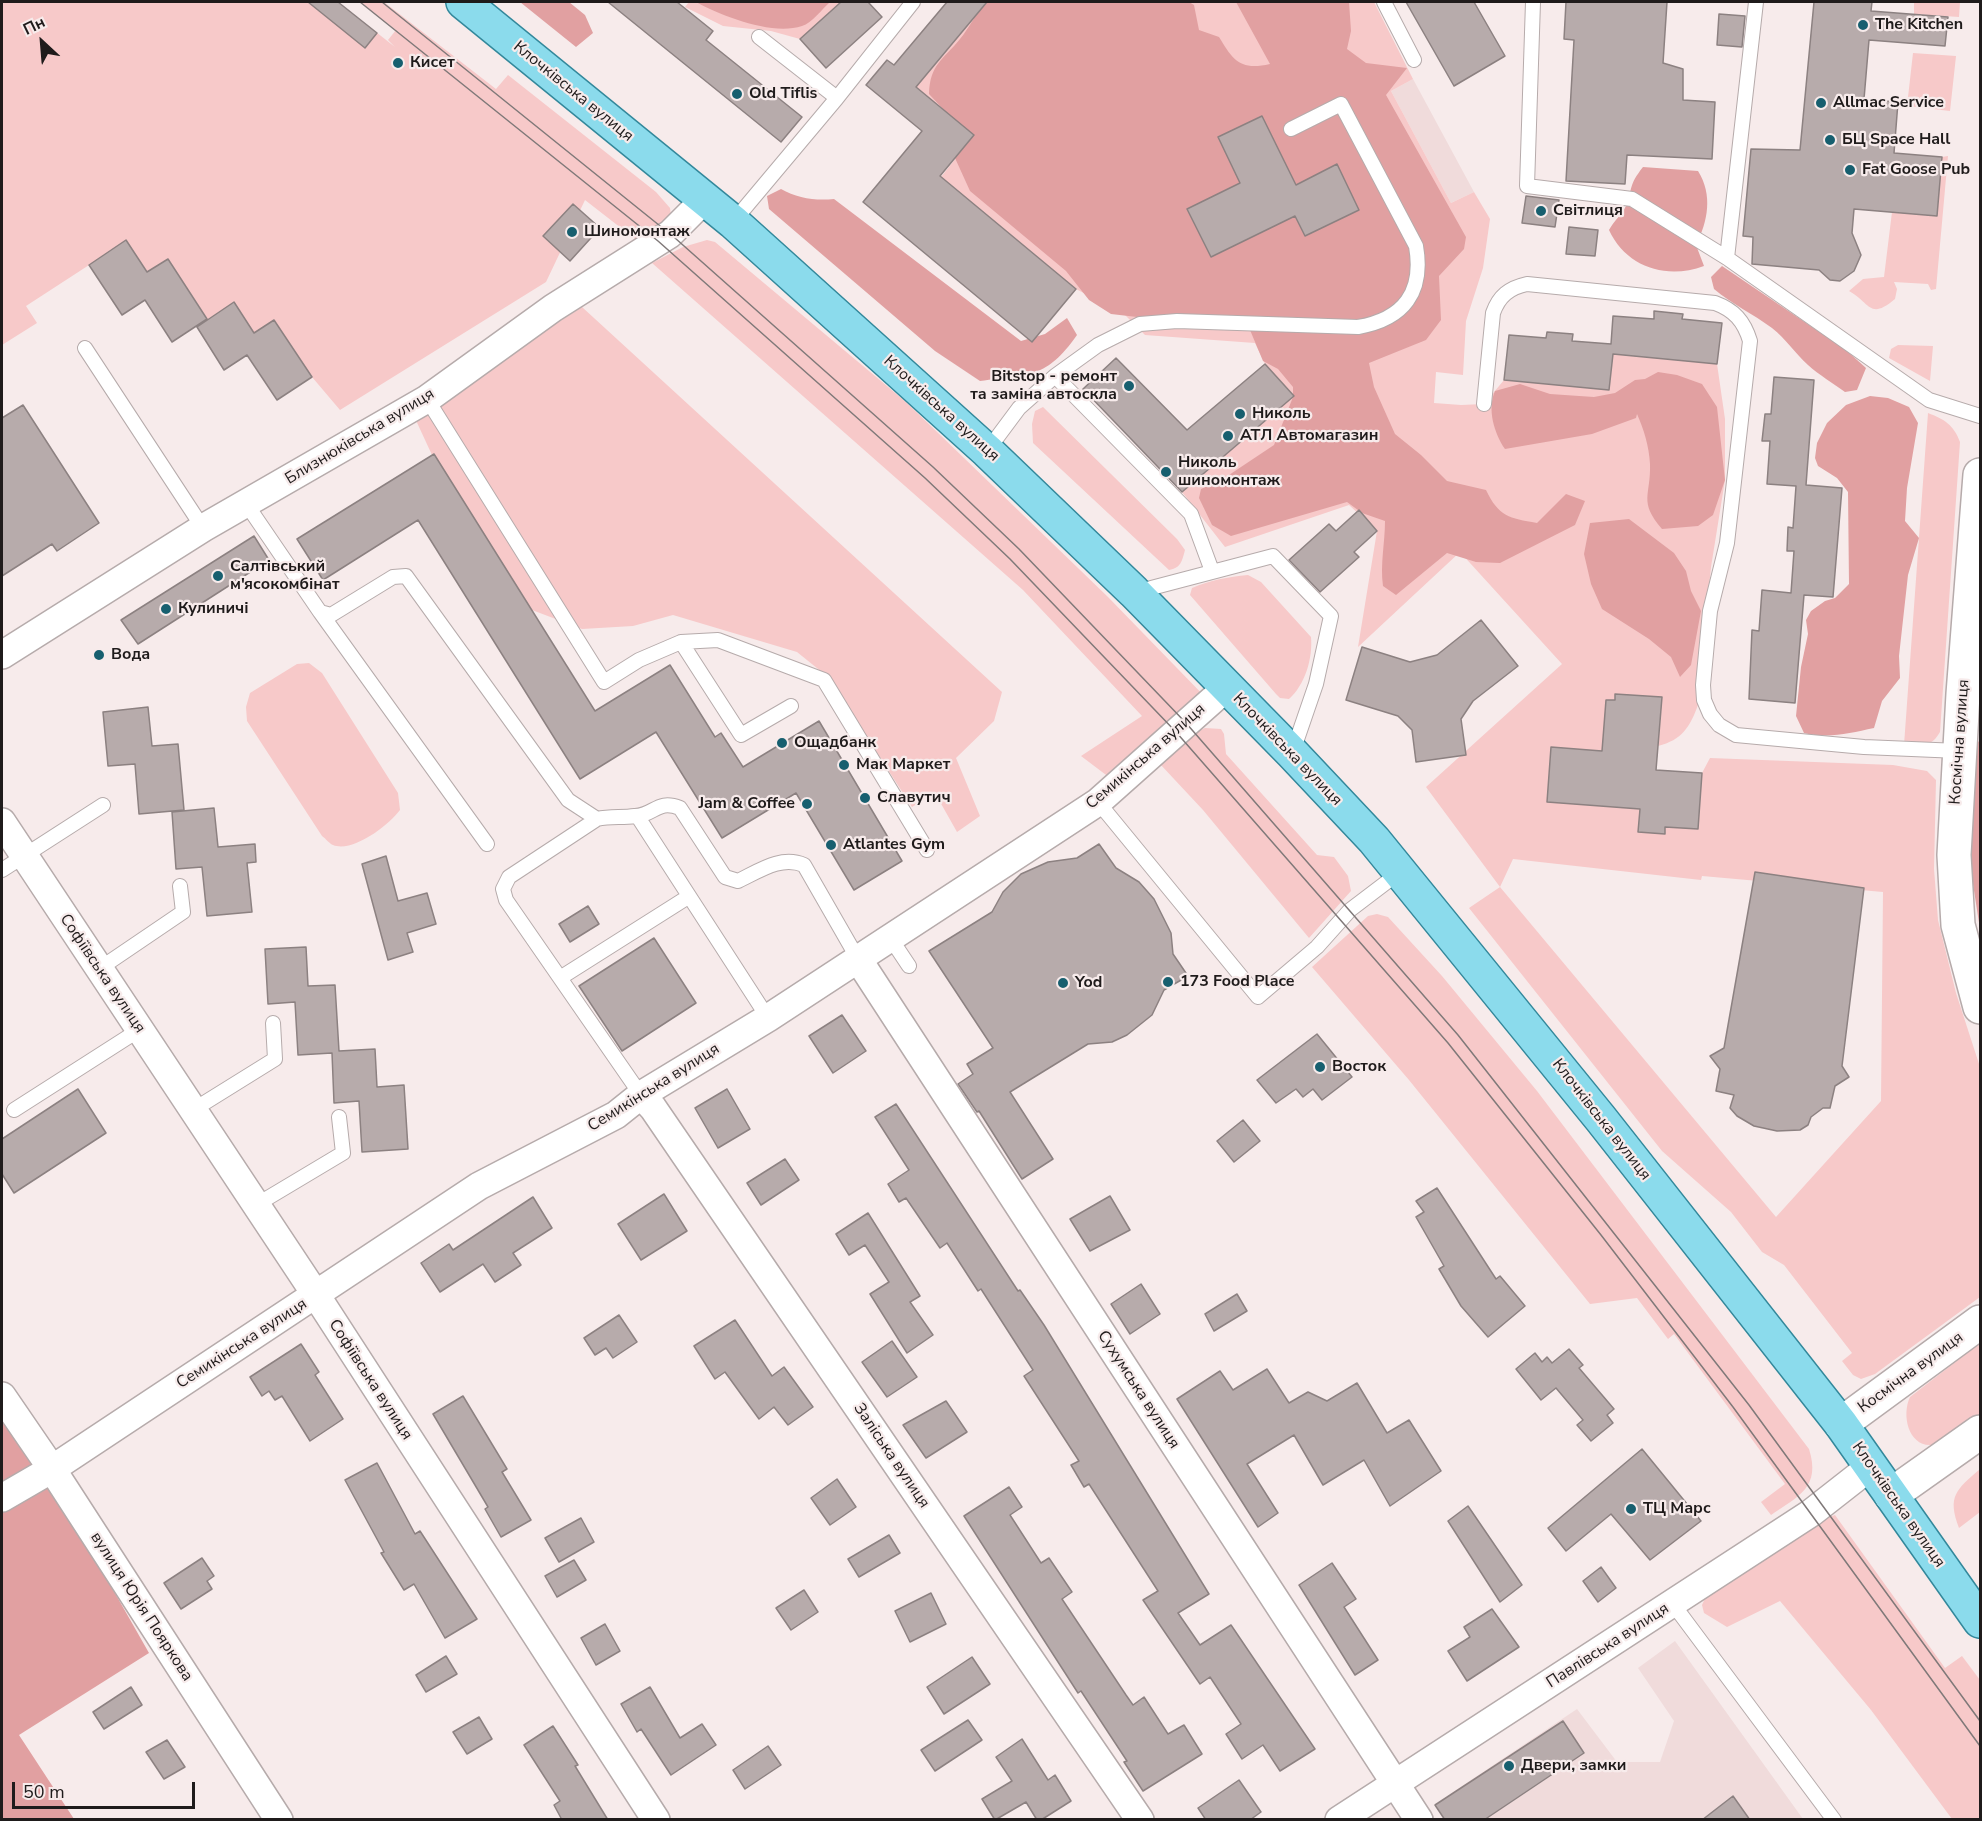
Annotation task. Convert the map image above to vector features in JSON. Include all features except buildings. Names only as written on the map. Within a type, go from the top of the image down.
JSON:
[{"type":"main road","name":"Клочківська вулиця","points":[[463,2],[733,222],[987,451],[1134,592],[1374,840],[1557,1064],[1841,1424],[1980,1621]]},
{"type":"street","name":"Близнюківська вулиця","points":[[2,655],[203,528],[247,505],[427,399],[553,308],[609,282],[670,234],[705,199]]},
{"type":"street","name":"Космічна вулиця","points":[[1980,475],[1969,696],[1959,751],[1954,855],[1958,925],[1980,1007]]},
{"type":"street","name":"Семикінська вулиця","points":[[2,1498],[52,1469],[479,1186],[616,1115],[641,1095],[891,939],[982,875],[1098,802],[1226,688]]},
{"type":"street","name":"Софіївська вулиця","points":[[2,822],[13,863],[99,969],[316,1295],[656,1820]]},
{"type":"street","name":"Сухумська вулиця","points":[[858,959],[1419,1820]]},
{"type":"street","name":"Заліська вулиця","points":[[641,1095],[653,1108],[1140,1820]]},
{"type":"street","name":"Космічна вулиця","points":[[1841,1424],[1980,1322]]},
{"type":"street","name":"вулиця Юрія Пояркова","points":[[2,1396],[52,1469],[279,1820]]},
{"type":"street","points":[[1891,1495],[1980,1432]]},
{"type":"street","name":"Павлівська вулиця","points":[[1339,1820],[1811,1513],[1871,1466]]},
{"type":"lane","points":[[733,222],[837,98],[913,2]]},
{"type":"lane","points":[[1384,2],[1414,60]]},
{"type":"lane","points":[[1533,2],[1527,186],[1632,199],[1727,258],[1929,400],[1980,416]]},
{"type":"lane","points":[[1727,258],[1756,2]]},
{"type":"lane","points":[[759,37],[837,98]]},
{"type":"lane","points":[[987,451],[1019,408],[1055,376],[1098,345],[1140,324],[1177,321],[1358,327],[1377,324],[1394,315],[1408,301],[1416,284],[1419,265],[1416,246],[1341,104],[1291,129]]},
{"type":"lane","points":[[1484,404],[1493,313],[1497,302],[1515,286],[1527,284],[1715,303],[1728,308],[1742,322],[1750,341],[1727,543],[1710,611],[1703,685],[1704,700],[1710,714],[1719,725],[1736,735],[1842,745],[1959,751]]},
{"type":"lane","points":[[85,348],[203,528]]},
{"type":"lane","points":[[1055,376],[1191,514],[1212,572]]},
{"type":"lane","points":[[427,399],[604,682],[639,660],[681,642],[718,640],[824,680],[927,850]]},
{"type":"lane","points":[[247,505],[320,612],[487,844]]},
{"type":"lane","points":[[1134,592],[1273,556],[1331,616],[1316,684],[1292,753]]},
{"type":"lane","points":[[320,612],[331,615],[393,577],[406,576],[568,800],[597,819]]},
{"type":"lane","points":[[681,642],[741,735],[791,706]]},
{"type":"lane","points":[[1098,802],[1258,997],[1317,947],[1350,910],[1400,872]]},
{"type":"lane","points":[[641,1095],[506,900],[503,889],[509,878],[597,819],[614,816],[638,817],[659,805],[671,804],[680,808],[725,877],[738,881],[781,861],[791,860],[804,865],[858,959]]},
{"type":"lane","points":[[13,863],[103,805]]},
{"type":"lane","points":[[638,817],[768,1017]]},
{"type":"lane","points":[[99,969],[183,912],[180,886]]},
{"type":"lane","points":[[560,978],[688,897]]},
{"type":"lane","points":[[891,939],[909,966]]},
{"type":"lane","points":[[193,1110],[275,1059],[273,1023]]},
{"type":"lane","points":[[14,1110],[139,1030]]},
{"type":"lane","points":[[256,1205],[343,1153],[339,1117]]},
{"type":"lane","points":[[1674,1604],[1834,1820]]},
{"type":"shaded area","points":[[2,2],[338,2],[395,47],[388,40],[396,30],[360,2],[384,2],[496,89],[508,75],[656,192],[670,208],[671,216],[639,242],[585,200],[546,282],[340,410],[312,377],[274,321],[254,333],[234,302],[208,320],[168,259],[147,272],[126,241],[26,306],[37,323],[2,345]]},
{"type":"shaded area","points":[[520,2],[569,2],[585,15],[593,33],[576,47]]},
{"type":"shaded area","points":[[689,2],[841,2],[800,39],[771,31],[723,26],[685,7]]},
{"type":"shaded area","points":[[696,2],[830,2],[813,19],[802,26],[776,28],[748,23]]},
{"type":"shaded area","points":[[987,2],[1374,2],[1413,79],[1391,91],[1451,203],[1474,192],[1490,219],[1483,268],[1466,321],[1463,375],[1436,372],[1434,403],[1484,404],[1504,380],[1609,390],[1613,354],[1717,364],[1725,419],[1725,480],[1711,567],[1698,705],[1684,732],[1673,740],[1658,746],[1644,777],[1702,773],[1710,758],[1893,765],[1927,771],[1936,780],[1934,869],[1938,920],[1956,993],[1980,1067],[1980,1297],[1875,1374],[1861,1379],[1853,1375],[1842,1361],[1852,1353],[1784,1265],[1762,1252],[1731,1212],[1662,1151],[1469,908],[1500,887],[1426,787],[1562,664],[1460,552],[1358,647],[1377,531],[1349,505],[1225,547],[1182,492],[1294,396],[1265,364],[1255,343],[1145,335],[1125,315],[1076,289],[941,177],[974,135],[916,87]],"holes":[[[1513,859],[1701,880],[1702,876],[1883,892],[1881,1101],[1776,1217],[1500,887]]]},
{"type":"shaded area","points":[[988,2],[1189,2],[1194,5],[1199,30],[1219,37],[1238,62],[1244,65],[1260,66],[1270,64],[1236,2],[1349,2],[1351,31],[1347,49],[1366,63],[1407,68],[1386,95],[1466,237],[1464,249],[1439,276],[1441,320],[1426,340],[1369,363],[1374,387],[1395,434],[1421,455],[1447,481],[1486,490],[1500,511],[1506,515],[1537,523],[1566,494],[1585,501],[1575,525],[1500,563],[1476,562],[1447,553],[1396,595],[1383,586],[1385,521],[1362,513],[1347,502],[1231,536],[1212,525],[1199,498],[1201,489],[1223,479],[1274,445],[1293,397],[1293,387],[1278,369],[1263,361],[1250,330],[1233,327],[1170,328],[1137,317],[1111,314],[1089,300],[1066,271],[970,191],[955,158],[971,139],[929,94],[935,69]]},
{"type":"shaded area","points":[[1914,2],[1960,2],[1959,17],[1914,14]]},
{"type":"shaded area","points":[[1913,53],[1956,56],[1950,111],[1907,106]]},
{"type":"shaded area","points":[[1413,79],[1474,192],[1451,203],[1391,91]]},
{"type":"shaded area","points":[[1948,156],[1936,289],[1931,290],[1928,284],[1894,282],[1897,289],[1895,299],[1880,309],[1870,307],[1849,291],[1863,279],[1884,277],[1892,212],[1937,216],[1942,157]]},
{"type":"shaded area","points":[[1643,167],[1698,171],[1706,189],[1707,199],[1706,217],[1696,245],[1704,266],[1690,270],[1662,271],[1637,261],[1616,243],[1609,230],[1626,206],[1633,183]]},
{"type":"shaded area","points":[[781,189],[806,198],[834,199],[1021,341],[1045,334],[1067,318],[1077,335],[1056,360],[1036,372],[980,381],[935,351],[769,209],[767,196]]},
{"type":"shaded area","points":[[707,240],[715,242],[906,402],[1108,597],[1210,702],[1118,784],[1081,756],[1142,716],[1023,590],[652,263],[683,247]]},
{"type":"shaded area","points":[[1722,266],[1846,350],[1866,368],[1857,390],[1845,392],[1821,376],[1772,328],[1714,289],[1711,277]]},
{"type":"shaded area","points":[[582,307],[1002,692],[994,721],[956,758],[980,816],[957,832],[935,793],[912,807],[828,677],[797,652],[673,615],[633,626],[582,629],[532,610],[432,455],[413,414]]},
{"type":"shaded area","points":[[1898,345],[1933,346],[1930,381],[1889,358],[1891,349]]},
{"type":"shaded area","points":[[1658,372],[1677,375],[1702,384],[1717,407],[1725,480],[1713,515],[1698,526],[1662,529],[1650,512],[1647,498],[1650,475],[1649,457],[1646,438],[1637,414],[1636,418],[1592,434],[1505,449],[1495,428],[1492,405],[1495,391],[1520,384],[1550,394],[1594,397],[1615,393],[1635,380],[1645,379]]},
{"type":"shaded area","points":[[1870,396],[1888,398],[1909,407],[1918,423],[1907,488],[1905,521],[1919,538],[1908,575],[1899,656],[1900,678],[1882,701],[1874,728],[1839,735],[1813,735],[1804,733],[1796,716],[1801,667],[1808,634],[1806,620],[1811,611],[1825,601],[1835,598],[1849,584],[1848,492],[1837,478],[1818,466],[1815,458],[1817,443],[1827,423],[1846,405]]},
{"type":"shaded area","points":[[1043,407],[1177,539],[1185,550],[1179,566],[1169,570],[1033,443],[1032,424],[1035,411]]},
{"type":"shaded area","points":[[1928,413],[1948,423],[1960,442],[1940,732],[1933,741],[1916,746],[1904,745]]},
{"type":"shaded area","points":[[1629,519],[1674,553],[1686,571],[1691,591],[1701,611],[1691,665],[1680,677],[1671,657],[1649,639],[1602,609],[1591,584],[1584,554],[1590,523]]},
{"type":"shaded area","points":[[1248,575],[1261,582],[1311,637],[1311,654],[1307,671],[1295,693],[1289,699],[1280,698],[1276,694],[1190,595],[1192,588],[1206,583]]},
{"type":"shaded area","points":[[309,663],[322,673],[398,793],[400,810],[395,816],[370,836],[350,845],[333,845],[322,836],[247,721],[246,707],[250,693],[297,664]]},
{"type":"shaded area","points":[[1205,728],[1221,729],[1224,734],[1226,754],[1317,855],[1334,857],[1348,876],[1351,891],[1309,938],[1203,810],[1160,764],[1197,732]]},
{"type":"shaded area","points":[[1980,740],[1980,929],[1970,865],[1977,743]]},
{"type":"shaded area","points":[[1377,914],[1388,917],[1442,976],[1537,1091],[1809,1449],[1812,1462],[1810,1482],[1798,1496],[1771,1515],[1761,1502],[1785,1484],[1674,1334],[1668,1339],[1637,1298],[1590,1304],[1409,1080],[1312,967],[1368,916]]},
{"type":"shaded area","points":[[1980,1343],[1980,1416],[1940,1443],[1930,1445],[1915,1439],[1907,1424],[1907,1405],[1910,1397]]},
{"type":"shaded area","points":[[2,1415],[53,1484],[149,1653],[19,1735],[74,1819],[2,1819]]},
{"type":"shaded area","points":[[1980,1469],[1980,1512],[1959,1528],[1954,1508],[1956,1494]]},
{"type":"shaded area","points":[[1835,1515],[1945,1668],[1962,1656],[1980,1680],[1980,1819],[1952,1819],[1871,1710],[1780,1601],[1727,1627],[1704,1613],[1702,1605],[1707,1594],[1809,1524]]},
{"type":"shaded area","points":[[1675,1641],[1803,1819],[1467,1819],[1450,1794],[1577,1709],[1617,1762],[1660,1762],[1674,1721],[1638,1668]]},
{"type":"tram line","points":[[360,2],[658,241],[925,478],[1010,559],[1176,732],[1448,1043],[1601,1235],[1733,1407],[1980,1746]]},
{"type":"tram line","points":[[382,2],[675,238],[933,467],[1019,549],[1186,723],[1458,1035],[1749,1405],[1980,1721]]},
{"type":"place","name":"The Kitchen","points":[[1863,25]]},
{"type":"place","name":"Кисет","points":[[398,63]]},
{"type":"place","name":"Old Tiflis","points":[[737,94]]},
{"type":"place","name":"Allmac Service","points":[[1821,103]]},
{"type":"place","name":"БЦ Space Hall","points":[[1830,140]]},
{"type":"place","name":"Fat Goose Pub","points":[[1850,170]]},
{"type":"place","name":"Світлиця","points":[[1541,211]]},
{"type":"place","name":"Шиномонтаж","points":[[572,232]]},
{"type":"place","name":"Bitstop - ремонт та заміна автоскла","points":[[1129,386]]},
{"type":"place","name":"Николь","points":[[1240,414]]},
{"type":"place","name":"АТЛ Автомагазин","points":[[1228,436]]},
{"type":"place","name":"Николь шиномонтаж","points":[[1166,472]]},
{"type":"place","name":"Салтівський м'ясокомбінат","points":[[218,576]]},
{"type":"place","name":"Кулиничі","points":[[166,609]]},
{"type":"place","name":"Вода","points":[[99,655]]},
{"type":"place","name":"Ощадбанк","points":[[782,743]]},
{"type":"place","name":"Мак Маркет","points":[[844,765]]},
{"type":"place","name":"Славутич","points":[[865,798]]},
{"type":"place","name":"Jam & Coffee","points":[[807,804]]},
{"type":"place","name":"Atlantes Gym","points":[[831,845]]},
{"type":"place","name":"173 Food Place","points":[[1168,982]]},
{"type":"place","name":"Yod","points":[[1063,983]]},
{"type":"place","name":"Восток","points":[[1320,1067]]},
{"type":"place","name":"ТЦ Марс","points":[[1631,1509]]},
{"type":"place","name":"Двери, замки","points":[[1509,1766]]}]
